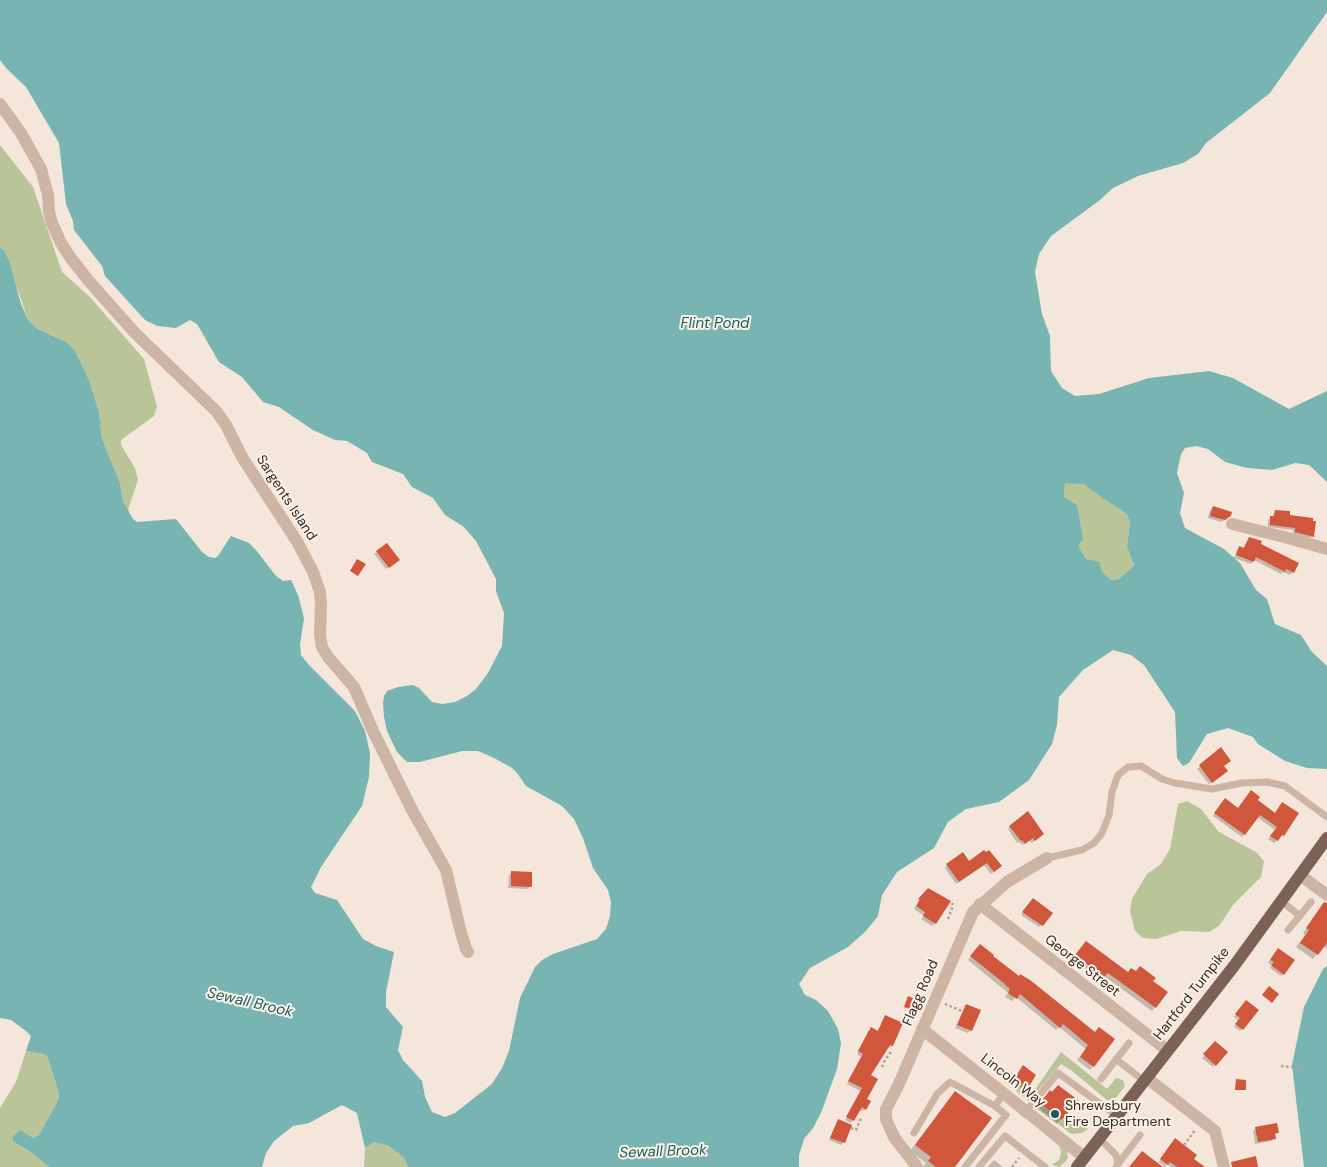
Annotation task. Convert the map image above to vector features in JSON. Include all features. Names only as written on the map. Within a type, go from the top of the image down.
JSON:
[{"type":"main road","name":"Hartford Turnpike","points":[[1081,1162],[1233,967],[1327,838]]},
{"type":"street","name":"Sargents Island","points":[[0,104],[21,133],[41,169],[48,195],[52,223],[70,257],[134,332],[216,411],[226,425],[242,457],[298,543],[313,572],[320,592],[320,635],[322,647],[328,657],[354,687],[400,786],[446,870],[460,929],[468,952]]},
{"type":"street","points":[[1232,524],[1327,550]]},
{"type":"street","name":"Flagg Road","points":[[917,1167],[896,1140],[885,1114],[972,912],[1007,882],[1047,858]]},
{"type":"street","points":[[1300,875],[1327,895]]},
{"type":"street","name":"George Street","points":[[980,904],[1167,1050]]},
{"type":"street","name":"Lincoln Way","points":[[922,1028],[1026,1111],[1081,1162]]},
{"type":"street","points":[[1146,1080],[1215,1131],[1224,1167]]},
{"type":"lane","points":[[1047,858],[1082,850],[1094,843],[1102,833],[1118,775],[1128,767],[1140,766],[1162,779],[1212,789],[1267,782],[1284,786],[1327,817]]},
{"type":"lane","points":[[1281,901],[1300,916]]},
{"type":"lane","points":[[1288,930],[1311,902]]},
{"type":"lane","points":[[1101,1079],[1129,1043]]},
{"type":"lane","points":[[1116,1059],[1146,1080]]},
{"type":"lane","points":[[1026,1111],[1058,1073],[1117,1116]]},
{"type":"lane","points":[[914,1133],[937,1094],[950,1082],[994,1106],[1006,1115],[965,1167]]},
{"type":"lane","points":[[994,1106],[1004,1094]]},
{"type":"lane","points":[[1117,1166],[1140,1135]]},
{"type":"lane","points":[[979,1167],[1005,1136],[1036,1164],[1045,1167]]},
{"type":"lane","points":[[1099,1138],[1116,1155],[1117,1166]]},
{"type":"path","points":[[948,919],[952,903]]},
{"type":"path","points":[[935,1000],[962,1011]]},
{"type":"path","points":[[882,1067],[891,1052]]},
{"type":"path","points":[[1281,1066],[1302,1068]]},
{"type":"path","points":[[851,1128],[856,1130],[861,1118]]},
{"type":"green space","points":[[0,145],[33,187],[62,272],[89,296],[144,359],[157,407],[154,416],[121,440],[121,445],[135,468],[138,480],[128,510],[123,501],[120,483],[102,439],[99,412],[90,383],[66,342],[36,328],[28,320],[4,250],[0,248]]},
{"type":"green space","points":[[1065,483],[1084,483],[1105,500],[1127,514],[1130,523],[1127,547],[1134,567],[1119,579],[1111,580],[1086,559],[1077,546],[1083,539],[1064,497]]},
{"type":"green space","points":[[1187,801],[1201,809],[1219,832],[1256,852],[1264,861],[1261,877],[1233,905],[1219,926],[1209,932],[1181,931],[1156,939],[1143,938],[1135,931],[1130,911],[1132,899],[1147,874],[1161,864],[1170,849],[1178,804]]},
{"type":"green space","points":[[26,1051],[47,1056],[59,1096],[39,1135],[23,1148],[49,1167],[0,1167],[0,1108],[16,1082]]},
{"type":"green space","points":[[1061,1052],[1107,1089],[1116,1078],[1123,1080],[1125,1086],[1115,1099],[1107,1100],[1061,1064],[1029,1101],[1016,1091],[1021,1084],[1027,1088],[1029,1086],[1034,1091]]},
{"type":"green space","points":[[1012,1071],[1012,1079],[1017,1086],[1014,1089],[1004,1081]]},
{"type":"green space","points":[[1039,1102],[1062,1120],[1071,1118],[1077,1120],[1088,1129],[1082,1133],[1071,1134],[1038,1107]]},
{"type":"green space","points":[[1017,1111],[1067,1149],[1068,1158],[1065,1162],[1059,1167],[1052,1165],[1059,1160],[1061,1154],[1060,1147]]},
{"type":"green space","points":[[374,1142],[389,1146],[404,1158],[408,1167],[364,1167],[365,1148]]},
{"type":"water","name":"Flint Pond","points":[[0,0],[1327,0],[1327,12],[1270,93],[1206,143],[1198,154],[1183,163],[1138,176],[1113,188],[1100,200],[1051,236],[1039,254],[1035,272],[1042,314],[1050,336],[1051,371],[1062,388],[1075,396],[1099,394],[1149,378],[1209,371],[1233,378],[1289,409],[1327,391],[1327,482],[1309,465],[1295,463],[1272,470],[1247,468],[1225,462],[1208,449],[1196,446],[1185,448],[1181,454],[1177,473],[1184,493],[1180,513],[1185,528],[1224,549],[1240,563],[1256,590],[1267,599],[1275,624],[1301,635],[1312,652],[1327,666],[1327,769],[1307,768],[1285,761],[1258,744],[1253,737],[1228,728],[1207,734],[1189,763],[1183,766],[1177,758],[1175,712],[1144,665],[1131,655],[1113,650],[1083,670],[1059,697],[1057,725],[1052,744],[1029,780],[999,802],[966,809],[948,822],[934,848],[897,872],[882,895],[878,916],[865,932],[848,947],[810,968],[799,984],[805,995],[816,1000],[828,1011],[838,1029],[841,1043],[837,1069],[821,1113],[813,1128],[804,1139],[799,1155],[799,1167],[408,1167],[404,1158],[389,1146],[374,1142],[365,1148],[357,1113],[342,1105],[309,1123],[293,1126],[274,1141],[266,1153],[262,1167],[49,1167],[35,1155],[13,1141],[13,1136],[20,1130],[33,1138],[39,1135],[59,1096],[56,1083],[47,1056],[26,1051],[31,1036],[11,1020],[0,1018],[0,248],[4,250],[10,264],[21,304],[28,320],[36,328],[66,342],[80,361],[90,383],[99,412],[102,439],[120,483],[123,501],[133,519],[137,522],[176,519],[202,552],[209,557],[215,558],[218,556],[231,536],[249,543],[276,576],[283,581],[291,580],[298,595],[304,618],[300,645],[301,655],[355,711],[365,731],[370,753],[369,777],[362,806],[321,867],[311,887],[315,893],[337,900],[363,939],[394,952],[386,992],[386,1007],[403,1027],[398,1050],[403,1060],[422,1081],[425,1097],[432,1112],[445,1117],[455,1113],[492,1084],[502,1068],[509,1051],[520,998],[535,967],[542,960],[553,954],[597,939],[606,929],[610,916],[611,902],[608,890],[593,868],[583,838],[574,819],[562,806],[526,786],[512,768],[478,751],[462,751],[420,762],[407,762],[397,752],[387,731],[383,703],[387,691],[413,685],[419,688],[432,702],[442,704],[455,702],[476,689],[488,673],[502,646],[504,613],[496,591],[496,579],[476,541],[464,527],[445,515],[433,498],[412,487],[403,474],[372,462],[367,453],[347,441],[335,440],[313,430],[279,407],[263,402],[242,377],[219,362],[197,324],[190,320],[176,328],[157,326],[145,320],[105,276],[102,266],[74,230],[73,221],[66,204],[59,143],[26,87],[0,60]],"holes":[[[1065,483],[1084,484],[1127,514],[1130,523],[1127,547],[1134,566],[1119,579],[1111,580],[1102,572],[1099,562],[1086,559],[1078,546],[1083,539],[1077,505],[1064,497]]]},
{"type":"water","points":[[1327,966],[1327,1167],[1304,1167],[1292,1065],[1304,1007],[1323,969]]},
{"type":"building","points":[[1213,506],[1232,512],[1231,516],[1225,520],[1210,516]]},
{"type":"building","points":[[1275,510],[1290,511],[1290,515],[1313,518],[1313,521],[1316,521],[1314,537],[1295,532],[1295,528],[1270,525],[1270,516],[1274,516]]},
{"type":"building","points":[[1249,537],[1262,541],[1261,544],[1299,563],[1294,573],[1286,569],[1285,572],[1256,557],[1254,562],[1236,555],[1239,546],[1244,548]]},
{"type":"building","points":[[387,543],[400,560],[389,568],[376,551]]},
{"type":"building","points":[[357,559],[366,564],[358,576],[350,571]]},
{"type":"building","points":[[1221,747],[1231,761],[1224,766],[1228,771],[1212,783],[1199,765]]},
{"type":"building","points":[[1251,790],[1260,797],[1258,800],[1275,813],[1282,802],[1299,813],[1284,836],[1282,835],[1278,841],[1270,836],[1277,827],[1260,815],[1245,835],[1214,813],[1225,798],[1238,808]]},
{"type":"building","points":[[1028,811],[1044,834],[1035,841],[1033,838],[1025,844],[1009,826]]},
{"type":"building","points":[[984,850],[986,852],[989,850],[1002,866],[994,872],[987,863],[959,882],[946,864],[963,852],[969,861]]},
{"type":"building","points":[[511,871],[532,872],[532,887],[511,886]]},
{"type":"building","points":[[928,888],[951,901],[936,924],[923,916],[925,912],[916,906],[920,900],[918,899]]},
{"type":"building","points":[[1033,898],[1053,913],[1043,926],[1022,912]]},
{"type":"building","points":[[1324,902],[1327,903],[1327,943],[1318,955],[1300,943],[1309,930],[1306,928]]},
{"type":"building","points":[[1086,941],[1128,972],[1131,968],[1136,971],[1140,966],[1156,978],[1153,981],[1168,992],[1156,1008],[1108,973],[1104,977],[1075,955]]},
{"type":"building","points":[[980,944],[1019,976],[1020,974],[1030,980],[1095,1032],[1099,1027],[1115,1039],[1094,1067],[1080,1057],[1088,1045],[1063,1024],[1060,1028],[1020,994],[1017,999],[1008,993],[1010,989],[1005,984],[970,956]]},
{"type":"building","points":[[1278,948],[1295,960],[1284,975],[1271,965],[1274,962],[1270,960]]},
{"type":"building","points":[[1269,986],[1279,994],[1272,1003],[1262,995]]},
{"type":"building","points":[[908,996],[920,1001],[915,1011],[904,1007]]},
{"type":"building","points":[[1246,1000],[1259,1010],[1243,1030],[1235,1024],[1240,1018],[1235,1014]]},
{"type":"building","points":[[966,1004],[981,1010],[972,1031],[957,1025]]},
{"type":"building","points":[[885,1015],[903,1023],[893,1046],[890,1045],[871,1075],[878,1079],[867,1099],[871,1101],[866,1110],[862,1107],[854,1121],[846,1117],[862,1088],[848,1081],[863,1054],[858,1051],[871,1027],[878,1031]]},
{"type":"building","points":[[1215,1041],[1228,1052],[1216,1066],[1203,1054]]},
{"type":"building","points":[[1023,1065],[1036,1075],[1028,1088],[1014,1079]]},
{"type":"building","points":[[1236,1079],[1246,1080],[1246,1090],[1235,1090]]},
{"type":"building","points":[[1058,1085],[1078,1100],[1062,1120],[1040,1103],[1050,1090],[1052,1092]]},
{"type":"building","points":[[955,1091],[992,1118],[955,1167],[936,1167],[928,1161],[931,1157],[915,1145]]},
{"type":"building","points":[[838,1119],[852,1125],[845,1143],[830,1138]]},
{"type":"building","points":[[1277,1123],[1279,1133],[1275,1133],[1276,1139],[1258,1142],[1255,1127]]},
{"type":"building","points":[[1175,1138],[1197,1155],[1194,1159],[1205,1167],[1177,1167],[1170,1162],[1168,1165],[1160,1159]]},
{"type":"building","points":[[1142,1151],[1163,1167],[1129,1167]]},
{"type":"building","points":[[1256,1156],[1258,1167],[1232,1167],[1231,1162]]},
{"type":"place","name":"Shrewsbury Fire Department","points":[[1055,1114]]},
{"type":"water label","name":"Sewall Brook","points":[[250,1003]]},
{"type":"water label","name":"Sewall Brook","points":[[663,1152]]}]
